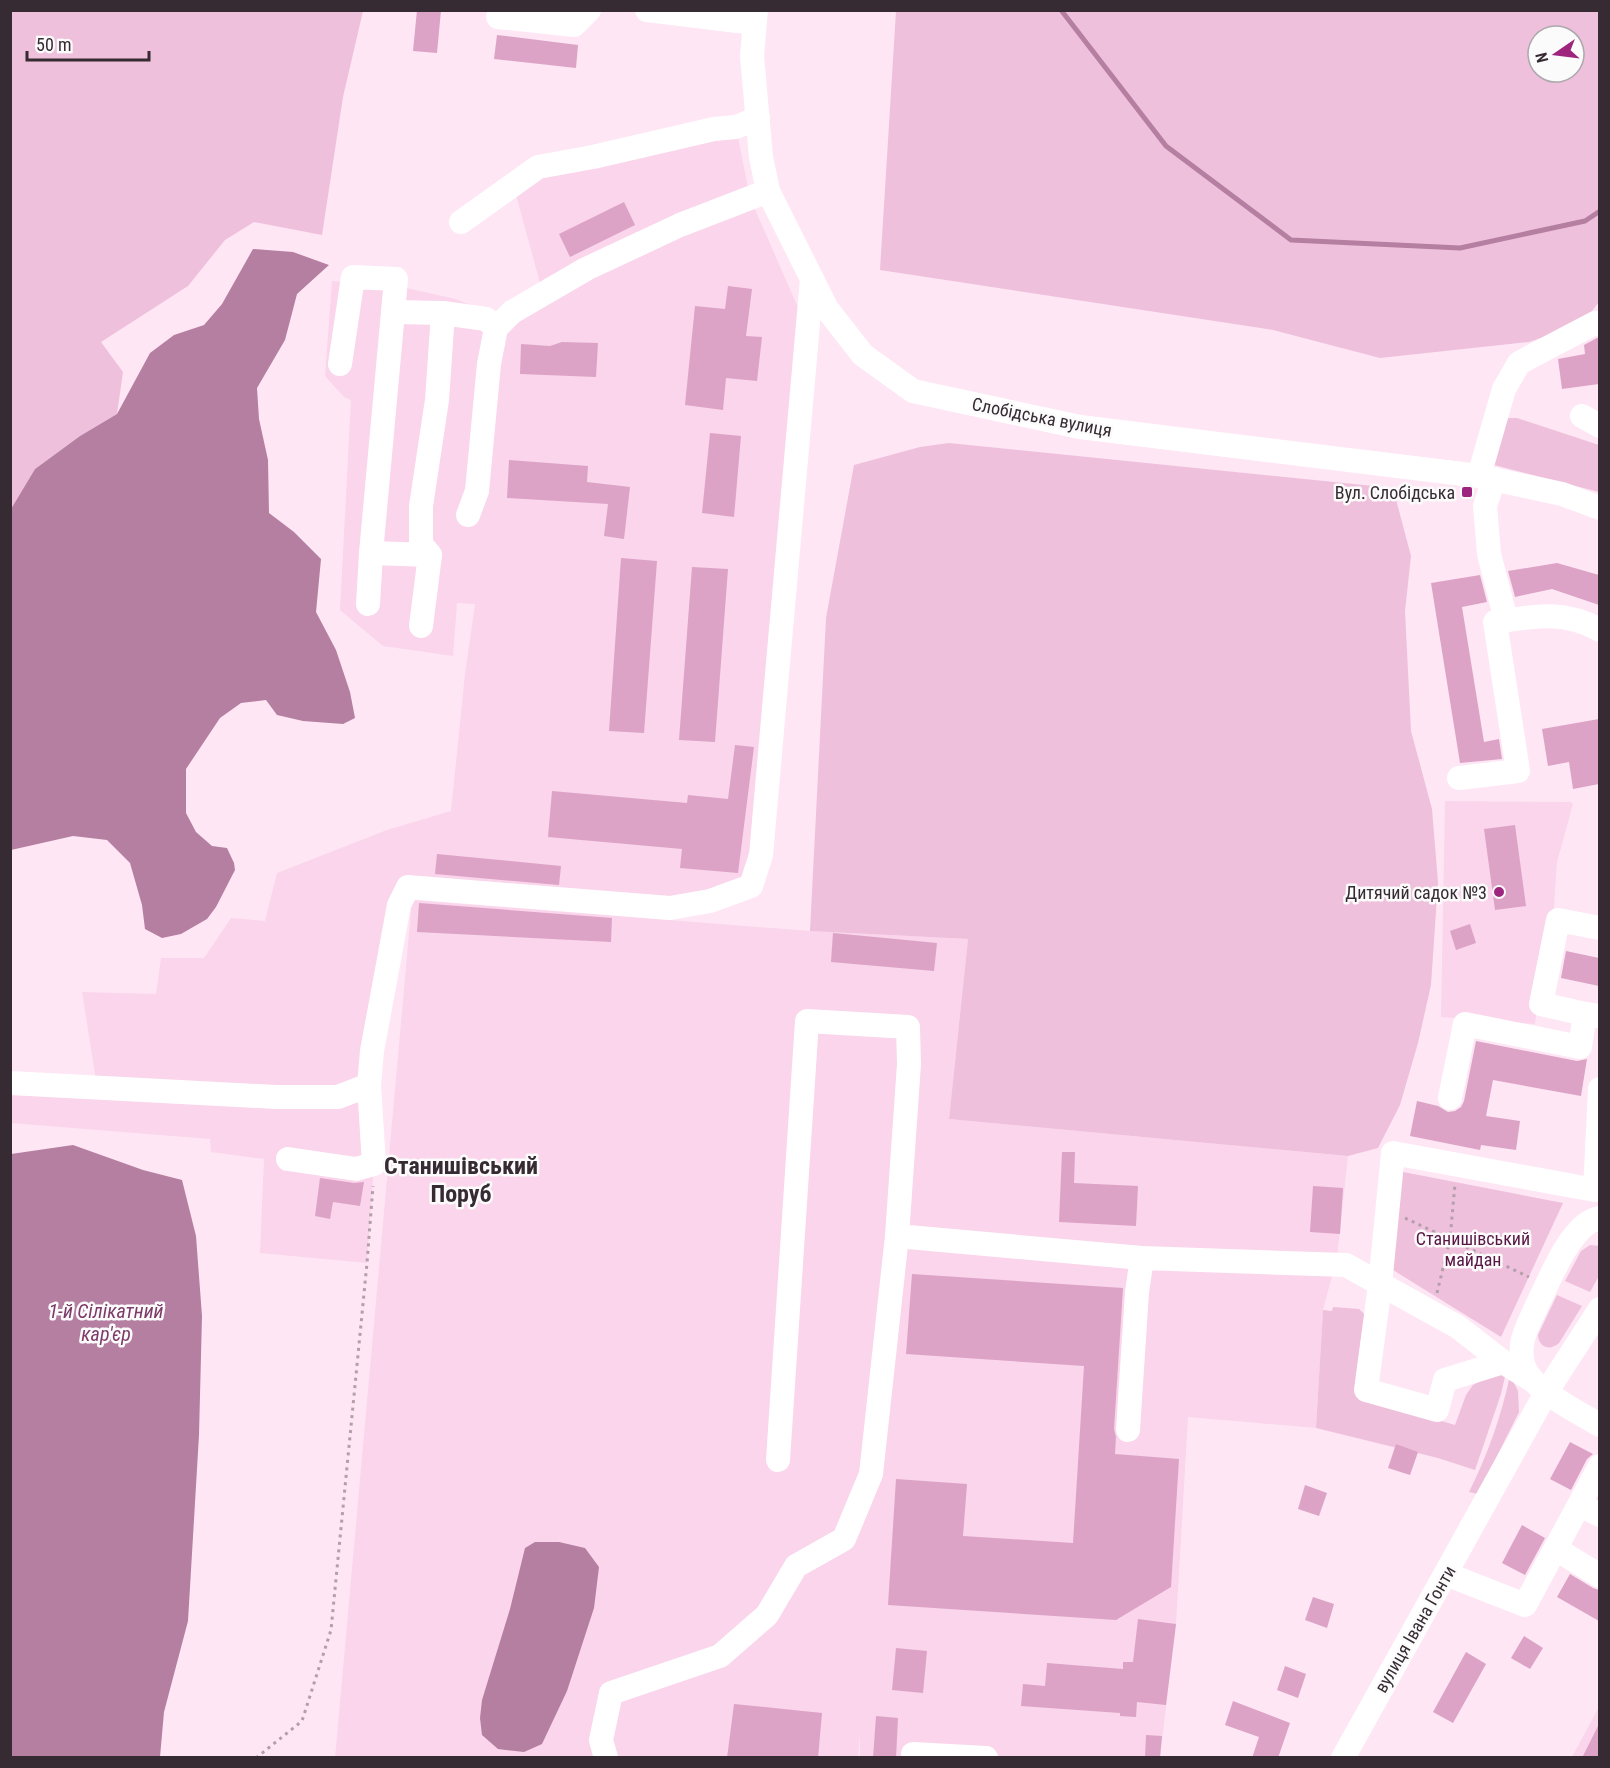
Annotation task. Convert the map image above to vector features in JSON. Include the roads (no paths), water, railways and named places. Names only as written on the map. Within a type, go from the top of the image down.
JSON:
[{"type":"street","points":[[498,17],[574,25],[589,10]]},
{"type":"street","points":[[647,10],[755,17]]},
{"type":"street","name":"Слобідська вулиця","points":[[755,17],[752,56],[761,157],[768,191],[827,309],[863,355],[913,391],[1080,427],[1486,478],[1562,494],[1599,508]]},
{"type":"street","points":[[461,222],[538,167],[593,157],[714,129],[736,127],[758,118]]},
{"type":"street","points":[[468,515],[477,491],[489,364],[496,328],[512,312],[586,269],[680,225],[768,191]]},
{"type":"street","points":[[340,364],[353,278],[396,279],[368,604]]},
{"type":"street","points":[[288,1159],[356,1169],[374,1164],[369,1085],[372,1051],[399,905],[408,887],[670,908],[711,901],[751,886],[761,855],[812,279]]},
{"type":"street","points":[[393,312],[486,319],[496,328]]},
{"type":"street","points":[[421,626],[430,555],[421,544],[421,506],[437,400],[443,314]]},
{"type":"street","points":[[1506,620],[1489,554],[1485,506],[1486,478],[1504,390],[1519,363],[1595,323],[1599,324]]},
{"type":"street","points":[[372,553],[430,555]]},
{"type":"street","points":[[1459,778],[1518,771],[1496,622],[1544,615],[1569,617],[1599,630]]},
{"type":"street","points":[[1450,1098],[1465,1024],[1580,1047],[1592,1015],[1541,1004],[1558,920],[1599,928]]},
{"type":"street","points":[[606,1758],[602,1740],[611,1693],[720,1656],[767,1615],[796,1566],[844,1539],[871,1474],[897,1236],[909,1064],[908,1027],[807,1021],[778,1460]]},
{"type":"street","points":[[10,1083],[276,1097],[338,1097],[369,1085]]},
{"type":"street","points":[[1539,1386],[1527,1373],[1521,1357],[1522,1342],[1564,1252],[1581,1229],[1596,1218],[1599,1089]]},
{"type":"street","points":[[1503,1362],[1445,1380],[1437,1410],[1366,1390],[1380,1285],[1393,1153],[1595,1190]]},
{"type":"street","points":[[897,1236],[1142,1258],[1346,1265],[1458,1327],[1503,1362],[1568,1407],[1599,1425]]},
{"type":"street","points":[[1128,1430],[1137,1292],[1142,1258]]},
{"type":"street","points":[[1539,1386],[1599,1309]]},
{"type":"street","name":"вулиця Івана Гонти","points":[[1343,1758],[1487,1501],[1539,1386]]},
{"type":"street","points":[[1446,1574],[1525,1605],[1556,1549],[1589,1510],[1599,1466]]},
{"type":"street","points":[[1556,1549],[1599,1576]]},
{"type":"street","points":[[913,1754],[986,1758]]},
{"type":"water","points":[[253,249],[293,252],[329,265],[297,294],[285,340],[257,388],[259,419],[268,460],[269,513],[294,532],[321,559],[316,612],[336,650],[350,692],[355,718],[343,724],[303,721],[277,715],[266,700],[241,703],[220,718],[186,769],[186,813],[196,832],[212,846],[227,848],[235,870],[216,907],[207,919],[181,934],[162,938],[145,929],[142,905],[130,863],[107,840],[73,836],[11,850],[11,509],[35,469],[80,436],[117,414],[150,353],[174,335],[204,325],[222,304]]},
{"type":"water","name":"1-й Сілікатний кар'єр","points":[[73,1145],[143,1170],[182,1180],[196,1236],[202,1316],[199,1435],[188,1621],[164,1712],[160,1757],[11,1757],[11,1154]]},
{"type":"water","points":[[535,1542],[559,1542],[585,1548],[599,1567],[594,1608],[567,1691],[542,1744],[524,1752],[498,1749],[482,1735],[480,1718],[482,1700],[510,1609],[525,1548]]},
{"type":"waterway","points":[[1061,10],[1166,146],[1291,240],[1460,248],[1585,221],[1600,211]]},
{"type":"place","name":"Вул. Слобідська","points":[[1467,492]]},
{"type":"place","name":"Дитячий садок №3","points":[[1499,892]]},
{"type":"district","name":"Станишівський Поруб","points":[[461,1180]]},
{"type":"park label","name":"Станишівський майдан","points":[[1473,1248]]}]
